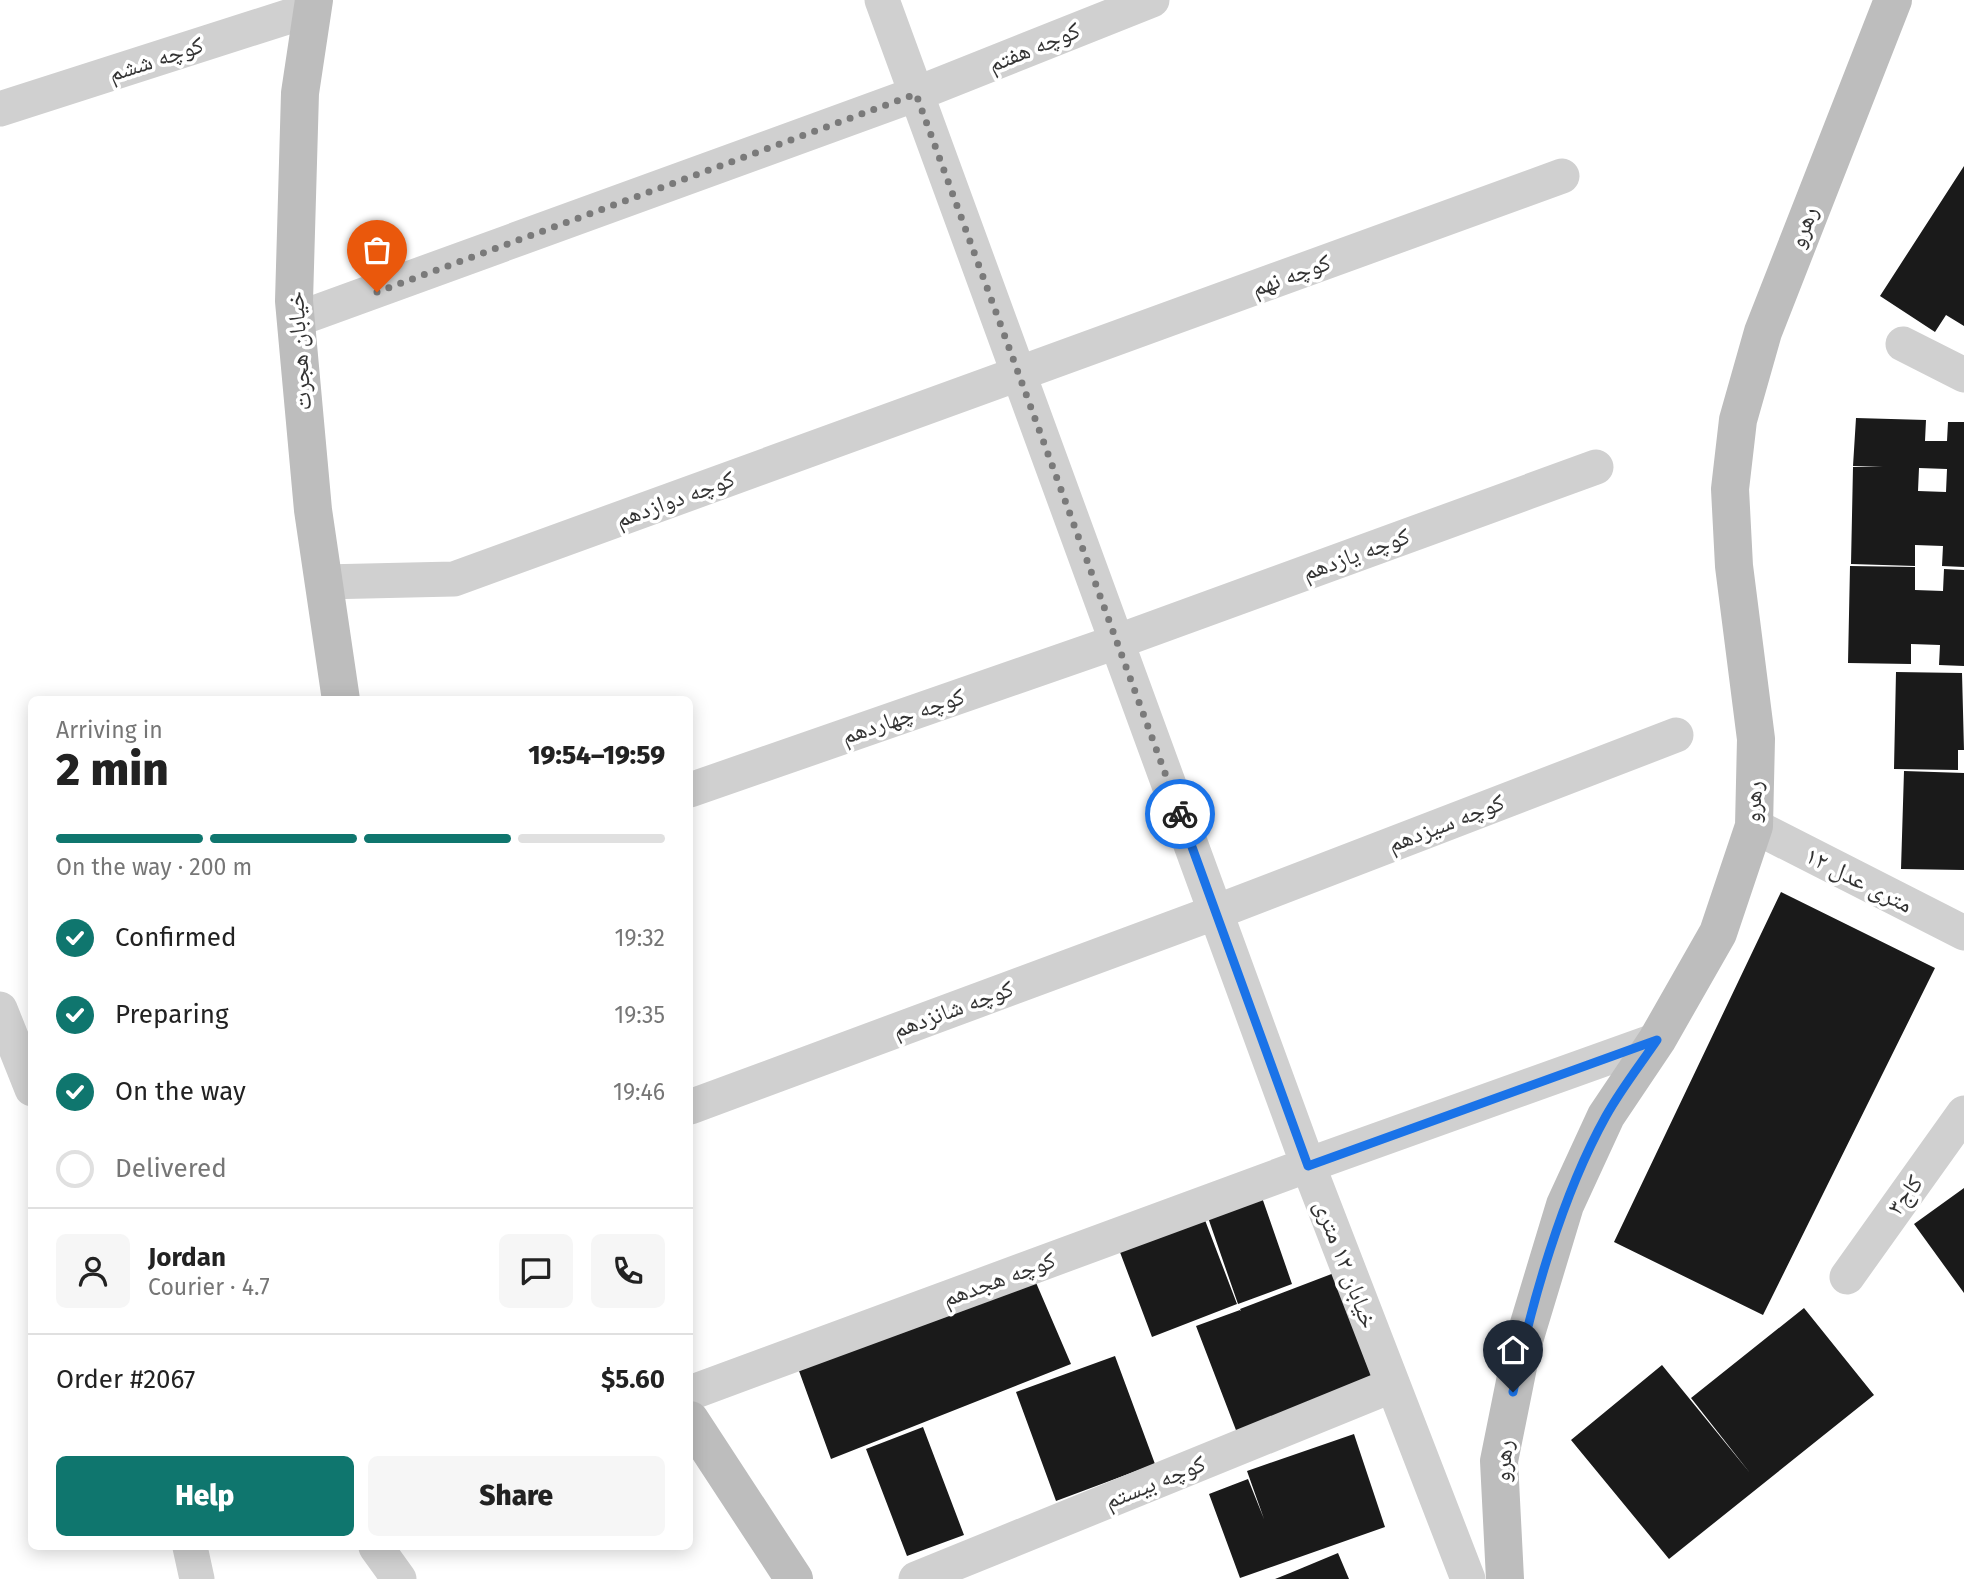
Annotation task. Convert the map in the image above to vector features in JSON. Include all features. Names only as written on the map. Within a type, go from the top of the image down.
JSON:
[{"type":"street","name":"خیابان ۱۲ متری","points":[[882,0],[1308,1166],[1468,1579]]},
{"type":"street","name":"کوچه هفتم","points":[[295,320],[916,94],[1152,0]]},
{"type":"street","name":"رهرو","points":[[1505,1579],[1499,1461],[1522,1347],[1565,1205],[1606,1115],[1657,1040],[1718,933],[1755,826],[1756,739],[1734,566],[1730,489],[1738,420],[1763,332],[1893,0]]},
{"type":"street","name":"کوچه ششم","points":[[0,109],[313,4]]},
{"type":"street","name":"خیابان هجرت","points":[[313,4],[300,93],[294,300],[313,510],[340,696]]},
{"type":"street","name":"کوچه نهم","points":[[1019,374],[1562,176]]},
{"type":"street","points":[[1903,344],[1964,375]]},
{"type":"street","name":"کوچه دوازدهم","points":[[323,582],[454,579],[1019,374]]},
{"type":"street","name":"کوچه یازدهم","points":[[1116,642],[1596,467]]},
{"type":"street","name":"کوچه چهاردهم","points":[[693,789],[1116,642]]},
{"type":"street","name":"کوچه سیزدهم","points":[[1216,912],[1676,735]]},
{"type":"street","name":"۱۲ متری عدل","points":[[1755,826],[1964,933]]},
{"type":"street","name":"کوچه شانزدهم","points":[[693,1106],[1216,912]]},
{"type":"street","points":[[5,1021],[28,1058]]},
{"type":"street","points":[[5,1021],[28,1079]]},
{"type":"street","name":"کوچه هجدهم","points":[[693,1392],[1657,1040]]},
{"type":"street","name":"کاج۳","points":[[1847,1277],[1964,1113]]},
{"type":"street","name":"کوچه بیستم","points":[[916,1579],[1393,1385]]},
{"type":"street","points":[[693,1425],[794,1579]]},
{"type":"street","points":[[191,1550],[197,1579]]},
{"type":"street","points":[[378,1550],[399,1579]]},
{"type":"building","points":[[1964,166],[1964,326],[1946,315],[1935,332],[1880,296]]},
{"type":"building","points":[[1856,418],[1926,420],[1925,441],[1947,441],[1948,422],[1964,422],[1964,567],[1942,566],[1943,546],[1915,545],[1915,566],[1851,564],[1853,467],[1883,467],[1853,466]],"holes":[[[1919,468],[1947,469],[1946,492],[1918,491]]]},
{"type":"building","points":[[1850,566],[1915,567],[1915,590],[1943,591],[1944,569],[1964,570],[1964,666],[1939,665],[1940,645],[1911,644],[1911,664],[1848,663]]},
{"type":"building","points":[[1896,672],[1962,673],[1964,750],[1958,750],[1958,770],[1894,769]]},
{"type":"building","points":[[1904,771],[1964,773],[1964,870],[1901,869]]},
{"type":"building","points":[[1781,892],[1935,968],[1763,1315],[1614,1242]]},
{"type":"building","points":[[1258,1186],[1292,1284],[1238,1304],[1204,1206]]},
{"type":"building","points":[[1964,1188],[1964,1293],[1914,1224]]},
{"type":"building","points":[[1200,1207],[1237,1304],[1152,1337],[1115,1239]]},
{"type":"building","points":[[1342,1270],[1384,1382],[1239,1438],[1196,1326],[1241,1311],[1240,1309]]},
{"type":"building","points":[[1031,1271],[1071,1364],[831,1459],[795,1360]]},
{"type":"building","points":[[1804,1308],[1874,1395],[1669,1559],[1571,1440],[1662,1365],[1750,1473],[1691,1398]]},
{"type":"building","points":[[1115,1356],[1155,1464],[1056,1501],[1016,1392]]},
{"type":"building","points":[[923,1427],[964,1535],[907,1556],[866,1449]]},
{"type":"building","points":[[1354,1434],[1385,1527],[1240,1578],[1209,1494],[1248,1479],[1264,1519],[1247,1471]]},
{"type":"building","points":[[1338,1553],[1349,1579],[1275,1579],[1290,1573]]},
{"type":"way so far","points":[[377,292],[916,94],[1180,814]]},
{"type":"route","points":[[1180,814],[1308,1166],[1657,1040],[1606,1115],[1565,1205],[1522,1347],[1513,1392]]}]
